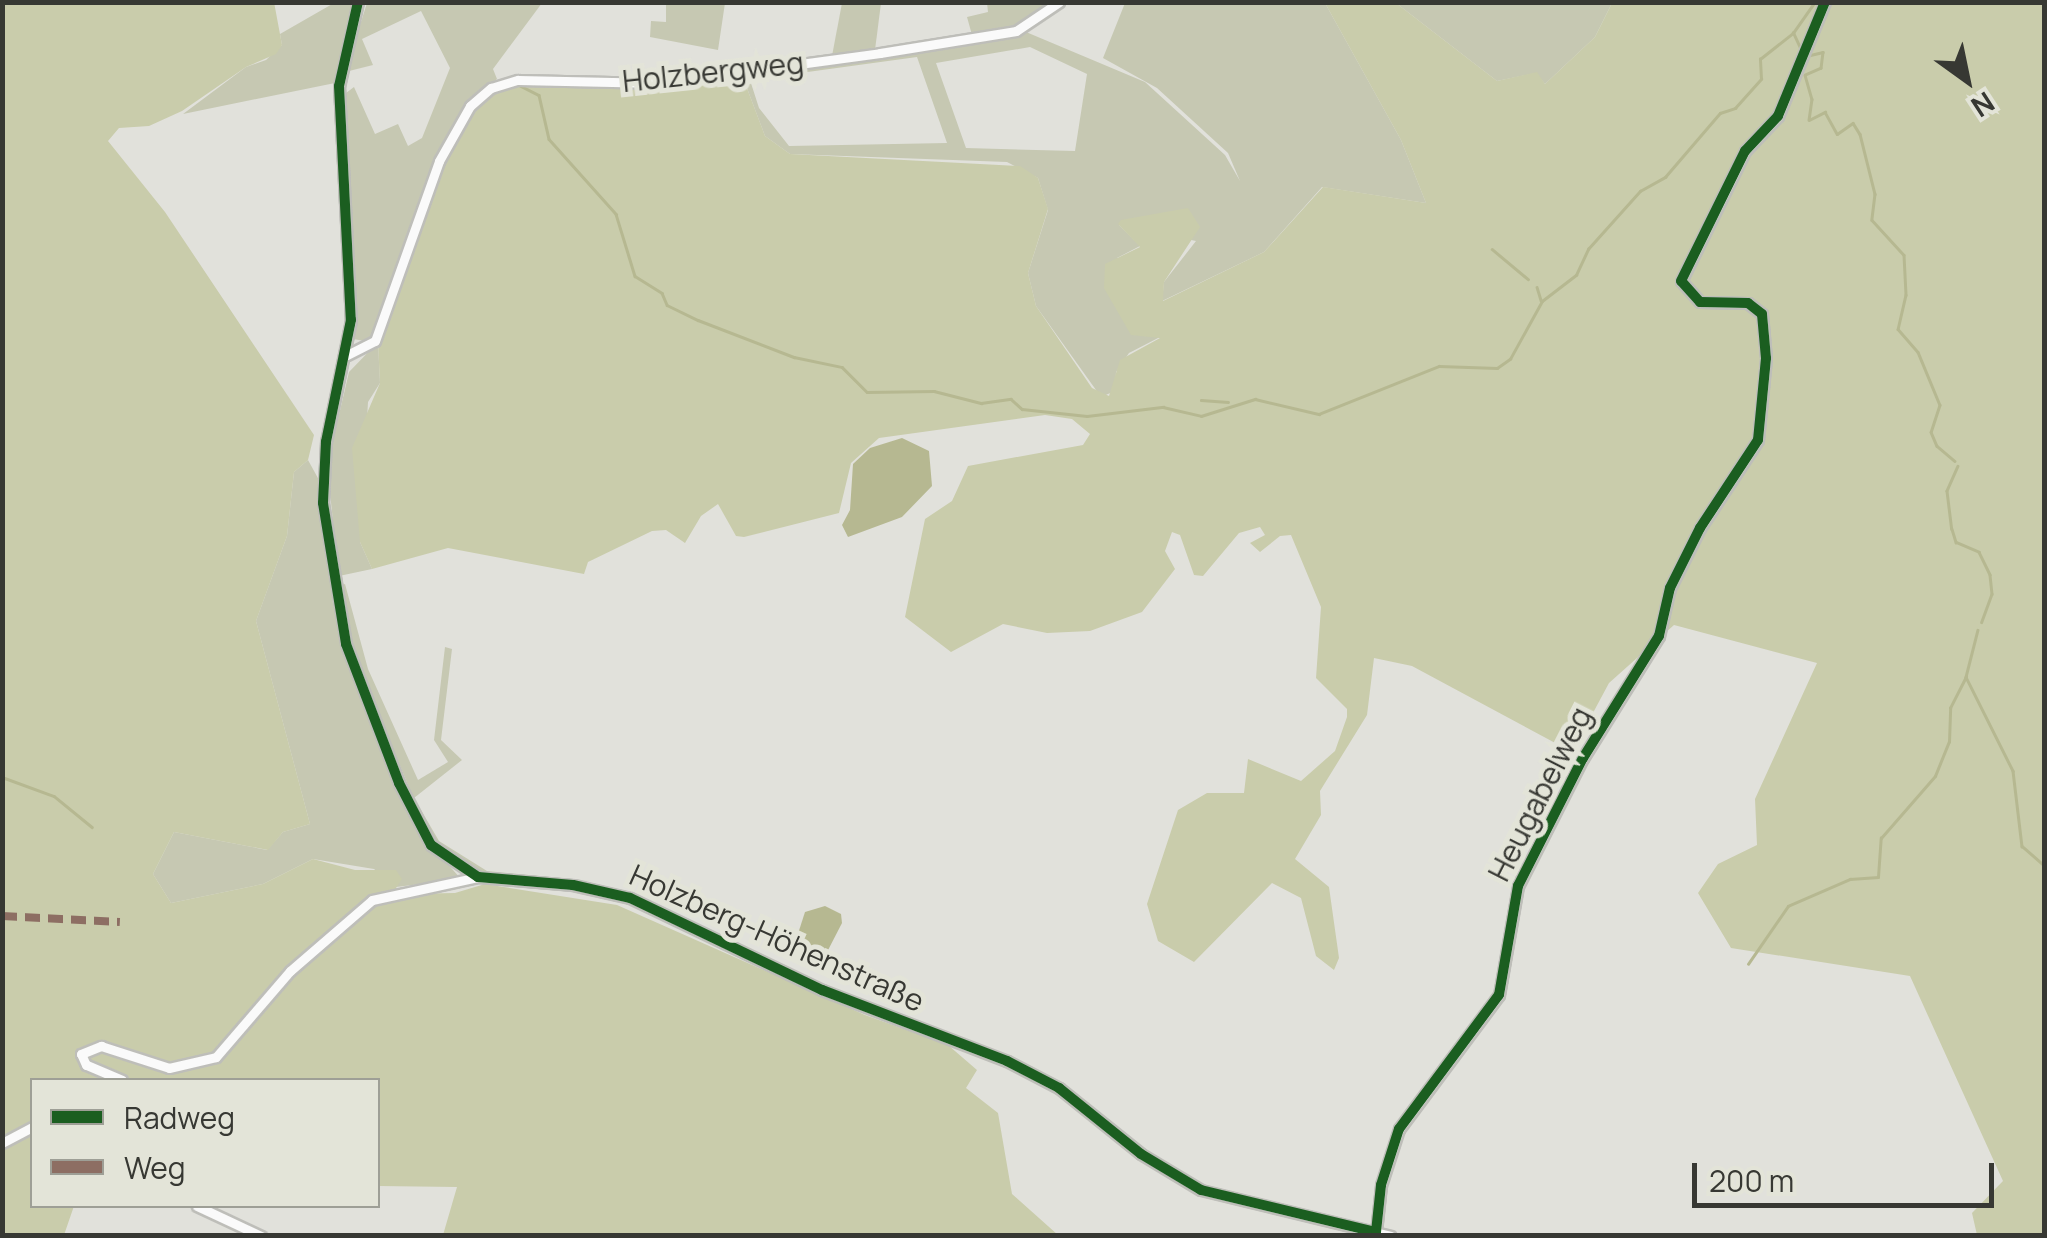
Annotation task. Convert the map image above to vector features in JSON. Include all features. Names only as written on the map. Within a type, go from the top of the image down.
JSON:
[{"type":"street","name":"Holzberg-Höhenstraße","points":[[358,2],[338,86],[352,279],[348,356],[322,480],[340,622],[417,825],[438,852],[478,877],[573,885],[630,898],[822,990],[1041,1078],[1153,1162],[1202,1190],[1391,1236]]},
{"type":"street","name":"Holzbergweg","points":[[348,356],[375,341],[439,161],[470,106],[491,88],[518,80],[659,83],[880,53],[1016,31],[1059,2]]},
{"type":"street","name":"Heugabelweg","points":[[1376,1232],[1395,1138],[1499,995],[1518,886],[1583,758],[1659,636],[1670,588],[1693,540],[1758,440],[1766,358],[1762,314],[1748,303],[1700,302],[1681,282],[1745,151],[1778,116],[1825,2]]},
{"type":"street","points":[[117,1078],[86,1065],[82,1054],[101,1046],[169,1068],[216,1057],[290,970],[372,900],[391,892],[454,888],[478,877]]},
{"type":"street","points":[[2,1143],[30,1128]]},
{"type":"street","points":[[202,1208],[261,1236]]},
{"type":"shaded area","points":[[274,2],[282,45],[276,54],[246,67],[182,111],[149,126],[119,128],[108,141],[165,212],[314,435],[308,460],[294,472],[287,536],[256,621],[310,824],[283,832],[268,850],[174,832],[153,874],[171,903],[263,884],[313,859],[355,870],[396,870],[402,879],[396,888],[403,894],[455,893],[485,884],[617,905],[865,1015],[948,1045],[977,1070],[966,1088],[998,1113],[1012,1194],[1058,1235],[443,1235],[457,1187],[380,1186],[380,1078],[30,1078],[30,1208],[73,1208],[64,1235],[3,1235],[2,3]]},
{"type":"shaded area","points":[[334,3],[354,3],[335,83],[183,114],[246,67],[266,60],[282,45],[280,34]]},
{"type":"shaded area","points":[[367,3],[542,3],[493,69],[497,79],[467,104],[435,160],[372,339],[365,341],[353,339],[356,279],[342,96],[354,87],[375,134],[398,124],[408,146],[422,138],[450,68],[421,11],[362,39],[373,65],[345,72]]},
{"type":"shaded area","points":[[666,3],[725,3],[718,50],[650,37],[651,21],[666,22]]},
{"type":"shaded area","points":[[842,3],[881,3],[875,50],[832,56]]},
{"type":"shaded area","points":[[987,3],[1055,3],[1015,28],[972,35],[967,17],[988,12]]},
{"type":"shaded area","points":[[1125,3],[1325,3],[1401,140],[1426,203],[1322,187],[1264,252],[1162,301],[1164,282],[1196,241],[1119,225],[1140,246],[1117,258],[1151,333],[1160,337],[1129,353],[1116,372],[1115,391],[1101,397],[1036,306],[1028,273],[1048,210],[1038,178],[1007,162],[790,154],[765,136],[742,75],[1026,32],[1145,82],[1225,155],[1240,181],[1228,153],[1157,88],[1103,58]],"holes":[[[1030,47],[1087,74],[1075,151],[966,148],[936,63]],[[917,57],[947,143],[789,146],[759,108],[750,80]]]},
{"type":"shaded area","points":[[1325,3],[1396,3],[1497,81],[1537,72],[1545,84],[1595,37],[1612,3],[2044,3],[2044,1235],[1977,1235],[1972,1213],[2003,1181],[1910,976],[1731,948],[1698,893],[1718,864],[1757,845],[1755,799],[1817,663],[1674,625],[1609,683],[1572,752],[1412,666],[1374,658],[1367,715],[1320,791],[1321,815],[1295,859],[1329,887],[1339,958],[1334,970],[1316,956],[1301,898],[1272,883],[1194,962],[1158,941],[1147,904],[1178,810],[1207,793],[1244,793],[1248,759],[1301,781],[1335,751],[1347,717],[1347,709],[1316,678],[1321,607],[1291,535],[1280,536],[1260,552],[1250,543],[1265,535],[1260,527],[1239,533],[1203,576],[1194,575],[1180,535],[1172,532],[1165,551],[1175,569],[1142,612],[1090,631],[1047,633],[1003,624],[951,652],[905,617],[925,519],[952,501],[968,466],[1083,445],[1090,434],[1072,419],[1045,415],[879,438],[851,463],[839,513],[744,537],[736,536],[718,504],[701,516],[685,543],[666,530],[652,531],[588,562],[584,574],[448,548],[372,569],[360,542],[352,448],[380,383],[378,342],[437,174],[472,108],[493,90],[518,83],[622,87],[742,75],[765,136],[790,154],[1020,166],[1038,178],[1048,209],[1028,273],[1036,306],[1092,388],[1109,396],[1120,360],[1160,338],[1131,335],[1104,288],[1105,264],[1140,247],[1118,224],[1121,220],[1188,208],[1200,227],[1164,282],[1163,301],[1264,252],[1323,187],[1426,203],[1401,140]]},
{"type":"shaded area","points":[[1396,3],[1612,3],[1595,37],[1545,84],[1536,73],[1497,81]]},
{"type":"shaded area","points":[[378,342],[380,383],[368,402],[360,542],[372,569],[339,576],[327,466],[349,372]]},
{"type":"shaded area","points":[[902,438],[929,451],[932,486],[902,517],[848,537],[842,525],[850,510],[853,464],[870,448]]},
{"type":"shaded area","points":[[308,460],[319,480],[333,604],[357,685],[414,826],[461,879],[396,887],[374,869],[313,859],[263,884],[171,903],[153,874],[174,832],[267,850],[283,832],[310,824],[256,621],[287,536],[294,472]]},
{"type":"shaded area","points":[[345,584],[368,669],[418,780],[448,762],[434,740],[445,647],[452,649],[441,740],[462,760],[414,798],[439,841],[487,871],[592,881],[481,873],[430,839],[350,643],[337,587]]},
{"type":"shaded area","points":[[825,906],[841,914],[842,923],[825,956],[795,943],[805,912]]},
{"type":"waterway","points":[[1801,50],[1793,33],[1815,2]]},
{"type":"waterway","points":[[519,85],[539,95],[549,139],[616,214],[635,276],[662,293],[667,305],[794,357],[842,367],[867,392],[934,391],[981,403],[1011,399],[1022,409],[1087,416],[1163,407],[1201,416],[1255,399],[1319,414],[1439,366],[1497,368],[1510,359],[1542,301],[1576,275],[1588,249],[1640,191],[1665,177],[1720,113],[1735,108],[1761,79],[1760,59],[1793,33]]},
{"type":"waterway","points":[[1806,56],[1823,52],[1821,68],[1805,75],[1812,99],[1809,120],[1825,112],[1837,134],[1853,123],[1860,134],[1875,194],[1872,220],[1904,255],[1906,295],[1898,329],[1918,352],[1940,405],[1931,432],[1937,446],[1955,461]]},
{"type":"waterway","points":[[1492,249],[1528,279]]},
{"type":"waterway","points":[[1537,287],[1541,300]]},
{"type":"waterway","points":[[1201,400],[1228,402]]},
{"type":"waterway","points":[[1958,466],[1947,491],[1952,529],[1956,542],[1979,552],[1990,575],[1992,594],[1982,622]]},
{"type":"waterway","points":[[1978,630],[1966,677],[2013,771],[2022,846],[2044,865]]},
{"type":"waterway","points":[[1748,964],[1788,906],[1850,879],[1878,877],[1881,838],[1935,776],[1949,742],[1950,708],[1966,677]]},
{"type":"waterway","points":[[2,777],[54,796],[92,827]]},
{"type":"marked path","points":[[2,916],[120,922]]},
{"type":"cycle path","points":[[358,2],[339,86],[351,320],[326,442],[323,503],[346,644],[399,783],[431,845],[478,877],[573,885],[630,898],[822,990],[1007,1061],[1059,1088],[1141,1154],[1201,1190],[1376,1232],[1381,1185],[1399,1129],[1499,995],[1518,886],[1583,758],[1659,636],[1670,588],[1700,528],[1758,440],[1766,358],[1762,314],[1748,303],[1700,302],[1681,281],[1745,151],[1778,116],[1825,2]]}]
